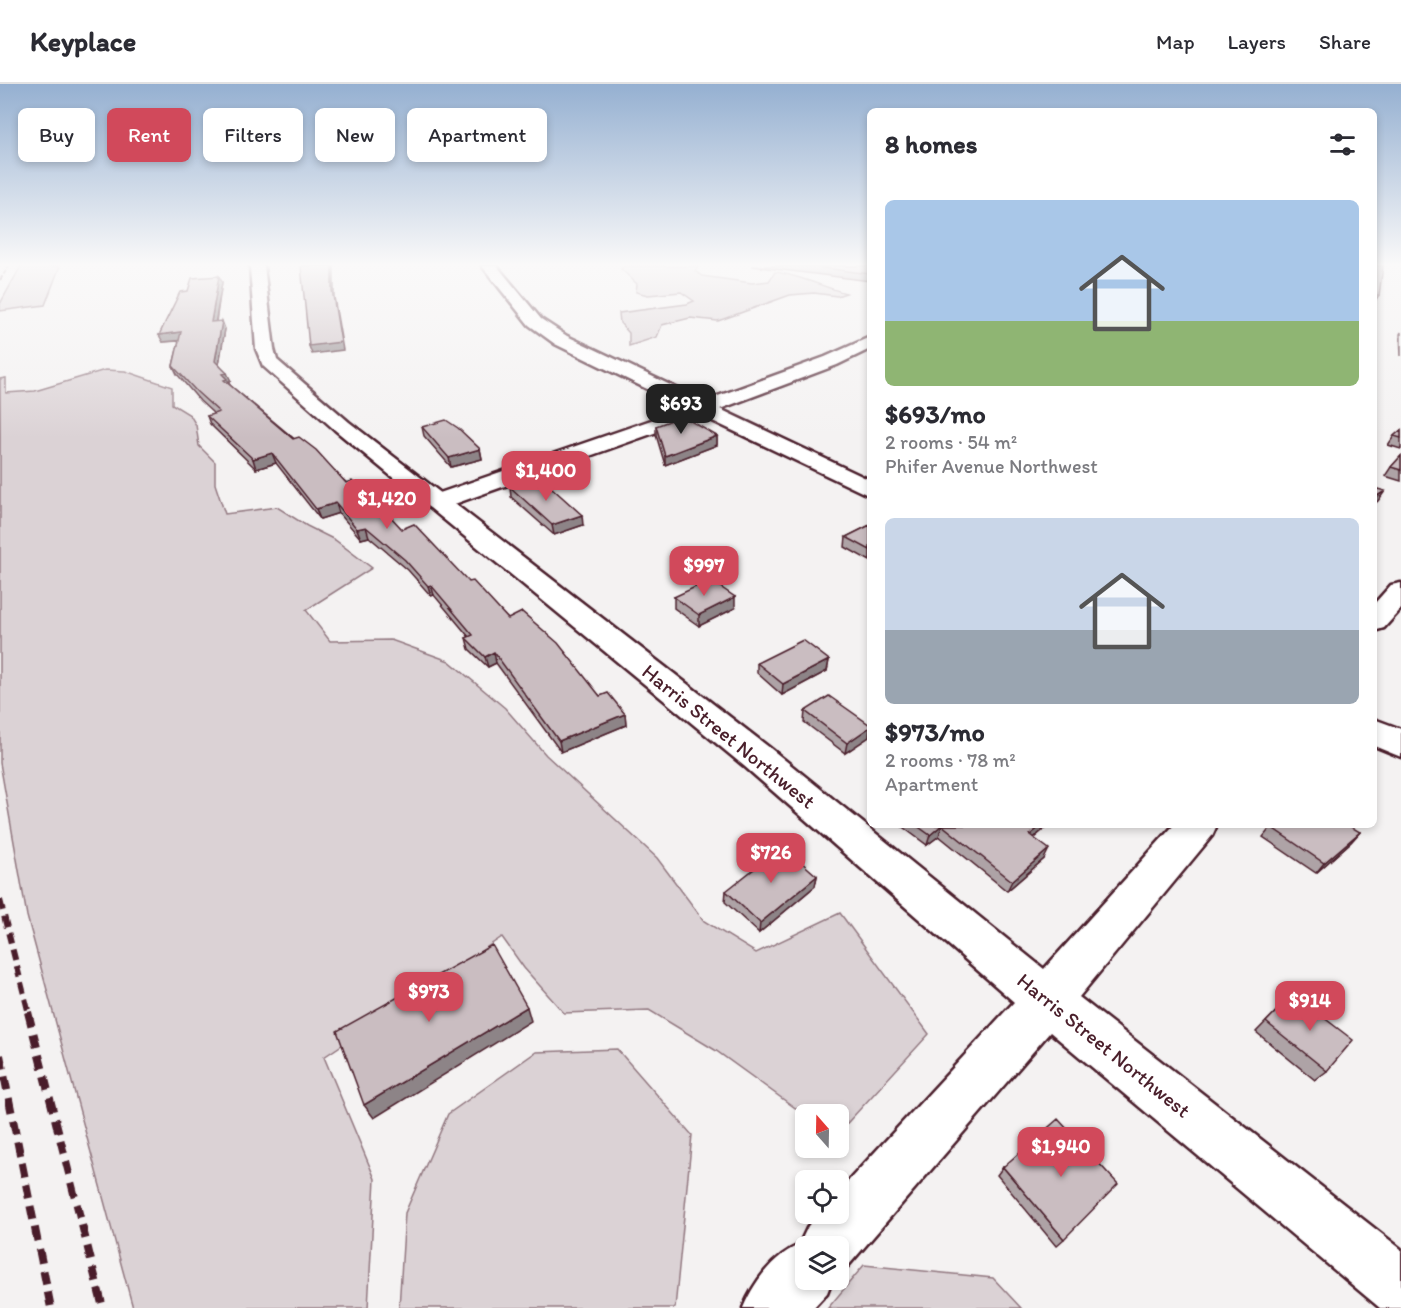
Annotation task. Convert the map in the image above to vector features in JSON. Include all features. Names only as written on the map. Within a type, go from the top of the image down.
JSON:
[{"type":"street","name":"Harris Street Northwest","points":[[263,323],[265,349],[270,362],[342,426],[757,757],[1047,1000],[1401,1287]]},
{"type":"street","points":[[537,323],[547,332],[867,488]]},
{"type":"street","points":[[437,502],[702,409],[831,361],[867,343]]},
{"type":"street","points":[[1377,619],[1401,591]]},
{"type":"street","points":[[1377,732],[1401,744]]},
{"type":"street","points":[[837,1236],[1047,1000],[1195,828]]},
{"type":"street","points":[[773,1308],[795,1284]]},
{"type":"shaded area","points":[[620,323],[670,323],[662,325],[657,337],[629,346],[629,333]]},
{"type":"shaded area","points":[[105,370],[125,371],[172,387],[172,404],[190,415],[196,425],[199,446],[215,462],[215,484],[225,514],[277,507],[335,540],[372,568],[306,610],[330,641],[391,640],[449,661],[505,708],[546,755],[657,858],[704,921],[756,953],[840,913],[929,1034],[849,1121],[849,1104],[795,1104],[795,1108],[715,1050],[649,1010],[564,1013],[524,968],[502,937],[324,1057],[375,1179],[368,1308],[133,1308],[27,916],[0,763],[0,379],[6,378],[6,393],[35,391]]},
{"type":"shaded area","points":[[617,1049],[692,1135],[675,1308],[399,1308],[405,1213],[448,1114],[536,1052]]},
{"type":"shaded area","points":[[864,1265],[993,1278],[1021,1308],[828,1308],[843,1290],[849,1290],[849,1283]]},
{"type":"building","points":[[165,323],[222,323],[215,361],[227,373],[222,374],[227,379],[224,380],[293,439],[299,437],[316,450],[346,483],[352,481],[378,503],[402,529],[414,524],[469,582],[473,581],[508,619],[522,612],[558,643],[600,696],[608,693],[625,714],[559,741],[494,652],[485,657],[466,638],[473,635],[431,585],[428,586],[405,560],[366,527],[357,529],[336,503],[316,509],[272,453],[253,459],[207,416],[219,412],[173,366],[181,332],[159,335]]},
{"type":"building","points":[[307,323],[338,323],[341,342],[309,346]]},
{"type":"building","points":[[647,397],[662,405],[651,409]]},
{"type":"building","points":[[682,416],[717,436],[665,456],[656,426]]},
{"type":"building","points":[[446,420],[480,449],[449,458],[422,427]]},
{"type":"building","points":[[1401,430],[1401,438],[1394,436]]},
{"type":"building","points":[[1401,456],[1401,470],[1391,467]]},
{"type":"building","points":[[542,479],[582,515],[552,525],[510,487]]},
{"type":"building","points":[[1377,489],[1385,491],[1377,496]]},
{"type":"building","points":[[867,526],[867,548],[846,537]]},
{"type":"building","points":[[710,580],[735,597],[699,615],[674,597]]},
{"type":"building","points":[[803,640],[829,660],[783,684],[757,663]]},
{"type":"building","points":[[829,696],[867,723],[867,729],[847,743],[805,711]]},
{"type":"building","points":[[920,828],[938,828],[930,835]]},
{"type":"building","points":[[946,828],[1038,828],[1030,835],[1049,849],[1012,881]]},
{"type":"building","points":[[1272,828],[1353,828],[1360,832],[1324,863]]},
{"type":"building","points":[[783,846],[817,876],[760,923],[726,891]]},
{"type":"building","points":[[492,945],[527,1007],[364,1105],[337,1031]]},
{"type":"building","points":[[1293,994],[1353,1040],[1327,1071],[1266,1022]]},
{"type":"building","points":[[1058,1119],[1118,1184],[1064,1239],[1003,1167]]},
{"type":"railway","points":[[0,900],[29,1014]]},
{"type":"railway","points":[[28,1012],[103,1308]]},
{"type":"railway","points":[[0,1055],[51,1308]]}]
